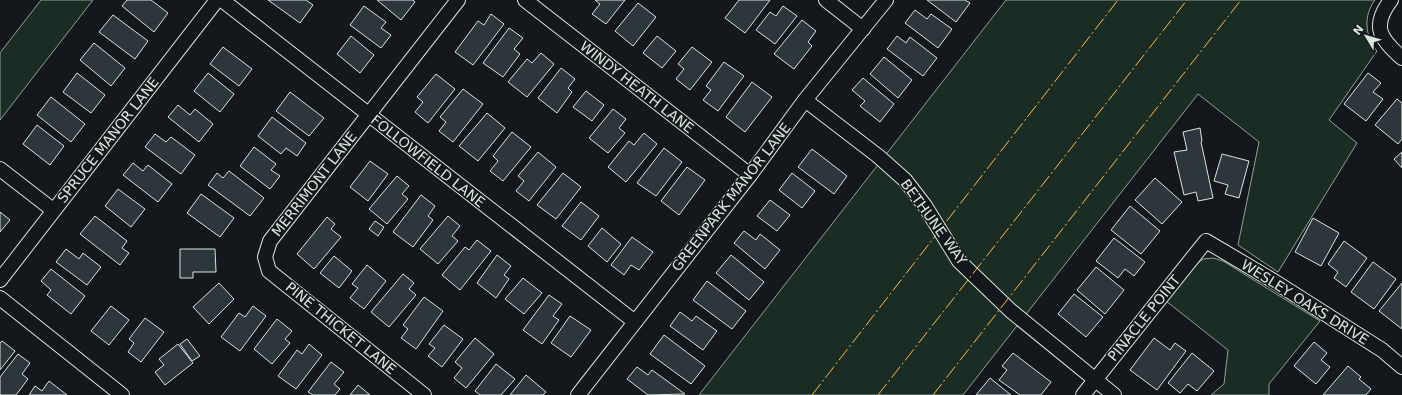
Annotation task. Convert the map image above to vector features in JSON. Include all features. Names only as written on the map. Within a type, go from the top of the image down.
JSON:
[{"type":"street","name":"SPRUCE MANOR LANE","points":[[0,280],[217,0]]},
{"type":"street","name":"FOLLOWFIELD LANE","points":[[222,0],[635,322]]},
{"type":"street","name":"MERRIMONT LANE","points":[[265,257],[270,241],[458,0]]},
{"type":"street","name":"WINDY HEATH LANE","points":[[525,0],[750,175]]},
{"type":"street","points":[[826,0],[863,29]]},
{"type":"street","name":"GREENPARK MANOR LANE","points":[[578,395],[750,175],[805,100],[886,0]]},
{"type":"street","points":[[1388,4],[1380,22],[1381,36],[1402,58]]},
{"type":"street","name":"BETHUNE WAY","points":[[805,100],[878,156],[905,180],[925,206],[959,261],[1011,311],[1114,395]]},
{"type":"street","points":[[0,169],[53,210]]},
{"type":"street","name":"PINACLE POINT","points":[[1083,395],[1206,241]]},
{"type":"street","name":"WESLEY OAKS DRIVE","points":[[1206,241],[1272,280],[1382,350],[1402,367]]},
{"type":"street","name":"PINE THICKET LANE","points":[[265,257],[269,271],[424,395]]},
{"type":"street","points":[[0,298],[122,395]]},
{"type":"green space","points":[[41,0],[93,0],[0,120],[0,53]]},
{"type":"green space","points":[[1006,0],[1375,0],[1371,6],[1367,19],[1367,26],[1370,39],[1377,51],[1329,120],[1357,143],[1278,272],[1238,245],[1259,142],[1198,94],[963,395],[699,395]]},
{"type":"green space","points":[[1213,258],[1223,261],[1320,321],[1269,384],[1269,395],[1211,395],[1224,384],[1228,350],[1166,301],[1194,266],[1203,259]]},
{"type":"building","points":[[127,0],[151,0],[168,13],[154,32],[122,6]]},
{"type":"building","points":[[268,0],[306,0],[313,5],[300,23]]},
{"type":"building","points":[[377,0],[413,0],[415,2],[401,20]]},
{"type":"building","points":[[595,0],[625,0],[606,24],[592,14],[600,4]]},
{"type":"building","points":[[739,0],[770,0],[745,33],[725,18]]},
{"type":"building","points":[[927,0],[965,0],[970,3],[956,22]]},
{"type":"building","points":[[638,3],[656,17],[633,46],[615,31]]},
{"type":"building","points":[[364,6],[386,22],[381,28],[391,35],[381,48],[350,25]]},
{"type":"building","points":[[783,6],[797,16],[775,44],[756,30],[770,12],[776,16]]},
{"type":"building","points":[[915,10],[927,19],[931,14],[952,29],[938,48],[905,23]]},
{"type":"building","points":[[491,14],[504,24],[473,65],[455,52],[478,21],[484,25]]},
{"type":"building","points":[[113,15],[148,41],[135,59],[99,32]]},
{"type":"building","points":[[802,20],[816,31],[808,42],[812,46],[794,69],[774,54]]},
{"type":"building","points":[[509,28],[523,38],[514,49],[520,54],[503,77],[483,63]]},
{"type":"building","points":[[351,36],[374,55],[360,73],[337,54]]},
{"type":"building","points":[[657,36],[676,51],[662,68],[643,53]]},
{"type":"building","points":[[897,36],[906,43],[910,37],[937,58],[923,76],[887,49]]},
{"type":"building","points":[[94,43],[125,68],[111,86],[80,60]]},
{"type":"building","points":[[223,47],[252,69],[239,86],[210,64]]},
{"type":"building","points":[[692,47],[712,62],[690,90],[676,79],[684,69],[678,64]]},
{"type":"building","points":[[541,53],[554,64],[527,97],[508,82],[527,59],[532,63]]},
{"type":"building","points":[[884,57],[912,80],[898,98],[870,74]]},
{"type":"building","points":[[724,62],[744,76],[718,111],[703,100],[711,90],[706,86]]},
{"type":"building","points":[[561,68],[575,79],[568,88],[572,92],[557,113],[538,98]]},
{"type":"building","points":[[77,73],[105,95],[91,113],[63,92]]},
{"type":"building","points":[[208,73],[234,94],[220,112],[194,91]]},
{"type":"building","points":[[1368,73],[1381,83],[1373,92],[1383,99],[1366,121],[1344,104]]},
{"type":"building","points":[[436,74],[455,89],[428,123],[415,112],[423,102],[417,97]]},
{"type":"building","points":[[863,78],[894,104],[880,122],[860,106],[865,101],[852,90]]},
{"type":"building","points":[[752,82],[772,97],[745,132],[726,117]]},
{"type":"building","points":[[463,89],[483,104],[453,142],[439,131],[446,122],[440,117]]},
{"type":"building","points":[[586,91],[604,105],[592,121],[573,107]]},
{"type":"building","points":[[290,92],[324,118],[309,136],[276,111]]},
{"type":"building","points":[[51,97],[85,124],[71,142],[37,115]]},
{"type":"building","points":[[1397,99],[1402,103],[1402,139],[1398,144],[1375,125]]},
{"type":"building","points":[[178,105],[190,115],[195,109],[213,124],[199,142],[168,117]]},
{"type":"building","points":[[613,109],[626,119],[619,128],[625,133],[608,153],[589,138]]},
{"type":"building","points":[[487,113],[505,128],[478,161],[459,146]]},
{"type":"building","points":[[272,117],[306,143],[297,156],[286,148],[281,154],[258,136]]},
{"type":"building","points":[[37,125],[64,146],[50,165],[23,144]]},
{"type":"building","points":[[1200,128],[1201,142],[1213,198],[1198,201],[1196,192],[1184,195],[1174,152],[1187,150],[1183,132]]},
{"type":"building","points":[[512,132],[531,147],[503,181],[490,171],[498,161],[493,156]]},
{"type":"building","points":[[644,133],[657,144],[626,182],[608,167],[629,141],[634,145]]},
{"type":"building","points":[[155,134],[166,142],[171,137],[195,155],[181,174],[145,147]]},
{"type":"building","points":[[254,147],[276,164],[271,170],[280,176],[270,189],[240,166]]},
{"type":"building","points":[[664,148],[682,162],[656,196],[637,183]]},
{"type":"building","points":[[812,149],[847,176],[834,194],[798,167]]},
{"type":"building","points":[[538,152],[556,167],[529,201],[516,191],[524,181],[518,176]]},
{"type":"building","points":[[1402,152],[1402,168],[1394,159]]},
{"type":"building","points":[[1222,154],[1249,161],[1239,198],[1225,194],[1228,185],[1214,181]]},
{"type":"building","points":[[370,161],[388,174],[368,201],[350,187]]},
{"type":"building","points":[[133,163],[143,171],[148,165],[172,184],[158,202],[123,175]]},
{"type":"building","points":[[687,167],[705,180],[679,215],[661,201]]},
{"type":"building","points":[[229,171],[264,198],[250,216],[208,185],[217,173],[223,178]]},
{"type":"building","points":[[563,173],[581,187],[556,219],[537,205]]},
{"type":"building","points":[[792,173],[815,191],[802,208],[779,190]]},
{"type":"building","points":[[397,176],[409,186],[402,194],[408,199],[387,224],[369,209]]},
{"type":"building","points":[[1155,178],[1182,202],[1162,224],[1135,200]]},
{"type":"building","points":[[118,189],[145,209],[131,227],[105,206]]},
{"type":"building","points":[[201,194],[234,218],[220,237],[187,213]]},
{"type":"building","points":[[421,195],[435,206],[428,216],[433,220],[413,247],[393,232]]},
{"type":"building","points":[[770,200],[790,215],[777,231],[757,216]]},
{"type":"building","points":[[581,202],[599,216],[581,240],[562,226]]},
{"type":"building","points":[[1130,206],[1160,231],[1141,254],[1111,230]]},
{"type":"building","points":[[0,212],[10,220],[0,232]]},
{"type":"building","points":[[95,216],[127,241],[122,248],[129,253],[120,265],[80,234]]},
{"type":"building","points":[[448,216],[460,226],[452,236],[458,241],[438,264],[420,249]]},
{"type":"building","points":[[327,217],[335,224],[331,229],[341,237],[314,269],[297,254]]},
{"type":"building","points":[[1313,218],[1339,233],[1321,266],[1295,252]]},
{"type":"building","points":[[375,221],[384,227],[378,236],[369,229]]},
{"type":"building","points":[[602,228],[621,244],[607,262],[588,246]]},
{"type":"building","points":[[744,231],[756,240],[760,234],[780,250],[765,269],[734,243]]},
{"type":"building","points":[[632,237],[653,252],[639,270],[631,265],[624,275],[611,265]]},
{"type":"building","points":[[1114,238],[1145,262],[1134,276],[1125,269],[1118,278],[1096,261]]},
{"type":"building","points":[[477,240],[491,251],[460,290],[442,275],[465,247],[469,250]]},
{"type":"building","points":[[1344,241],[1367,258],[1346,287],[1334,278],[1338,272],[1328,264]]},
{"type":"building","points":[[66,249],[79,259],[83,253],[101,267],[87,285],[56,262]]},
{"type":"building","points":[[180,249],[215,249],[216,272],[193,272],[193,278],[180,278]]},
{"type":"building","points":[[497,255],[511,266],[504,275],[509,279],[496,298],[477,283]]},
{"type":"building","points":[[731,255],[764,282],[749,300],[716,273]]},
{"type":"building","points":[[334,256],[352,271],[339,288],[320,273]]},
{"type":"building","points":[[1373,262],[1396,279],[1374,309],[1351,292]]},
{"type":"building","points":[[367,265],[386,281],[364,309],[350,298],[358,288],[352,284]]},
{"type":"building","points":[[1096,267],[1124,290],[1105,314],[1077,290]]},
{"type":"building","points":[[51,269],[85,296],[71,314],[47,295],[51,290],[41,281]]},
{"type":"building","points":[[403,274],[414,283],[409,289],[416,295],[389,327],[371,312]]},
{"type":"building","points":[[523,278],[542,293],[524,314],[505,299]]},
{"type":"building","points":[[707,281],[746,311],[732,329],[693,300]]},
{"type":"building","points":[[219,283],[234,299],[209,324],[193,307]]},
{"type":"building","points":[[1402,283],[1402,329],[1379,311]]},
{"type":"building","points":[[1074,294],[1103,317],[1086,337],[1058,314]]},
{"type":"building","points":[[549,295],[562,304],[553,316],[559,320],[542,344],[523,330]]},
{"type":"building","points":[[424,297],[443,311],[416,349],[401,338],[408,329],[403,325]]},
{"type":"building","points":[[111,306],[129,320],[109,345],[91,331]]},
{"type":"building","points":[[253,306],[266,316],[240,351],[221,337],[239,313],[245,317]]},
{"type":"building","points":[[680,312],[692,321],[696,316],[717,331],[703,350],[670,326]]},
{"type":"building","points":[[570,316],[591,330],[571,357],[551,343]]},
{"type":"building","points":[[145,318],[164,332],[141,362],[128,352],[134,343],[129,339]]},
{"type":"building","points":[[277,319],[292,331],[285,339],[290,343],[272,364],[254,349]]},
{"type":"building","points":[[444,325],[463,339],[442,367],[428,356],[435,348],[429,344]]},
{"type":"building","points":[[664,335],[705,366],[691,384],[650,354]]},
{"type":"building","points":[[475,338],[494,354],[466,388],[454,378],[462,368],[455,362]]},
{"type":"building","points":[[1154,338],[1170,350],[1175,343],[1186,351],[1157,390],[1130,370]]},
{"type":"building","points":[[187,339],[200,356],[192,361],[180,344]]},
{"type":"building","points":[[2,341],[15,351],[0,370],[0,343]]},
{"type":"building","points":[[1314,342],[1327,353],[1321,360],[1330,367],[1316,384],[1294,366]]},
{"type":"building","points":[[178,344],[193,363],[165,385],[155,372],[164,365],[159,359]]},
{"type":"building","points":[[309,344],[322,355],[296,389],[278,376],[297,350],[302,354]]},
{"type":"building","points":[[1013,353],[1051,382],[1041,395],[1020,395],[999,380],[1007,370],[1002,366]]},
{"type":"building","points":[[1192,353],[1214,371],[1197,391],[1188,384],[1180,393],[1168,383]]},
{"type":"building","points":[[18,354],[30,363],[22,374],[28,379],[16,395],[0,395],[0,377]]},
{"type":"building","points":[[331,362],[344,372],[334,384],[340,389],[335,395],[313,395],[308,392]]},
{"type":"building","points":[[496,364],[515,379],[501,395],[480,395],[475,391]]},
{"type":"building","points":[[1348,366],[1361,377],[1359,379],[1371,389],[1366,395],[1323,395]]},
{"type":"building","points":[[637,367],[648,375],[652,370],[685,394],[648,395],[627,379]]},
{"type":"building","points":[[526,375],[546,392],[543,395],[510,395]]},
{"type":"building","points":[[990,378],[1011,395],[976,395]]},
{"type":"building","points":[[49,381],[67,395],[29,395],[35,386],[42,391]]},
{"type":"building","points":[[358,385],[370,395],[350,395]]},
{"type":"power","points":[[812,395],[1118,0]]},
{"type":"power","points":[[878,395],[1187,0]]},
{"type":"power","points":[[933,395],[1241,0]]}]
